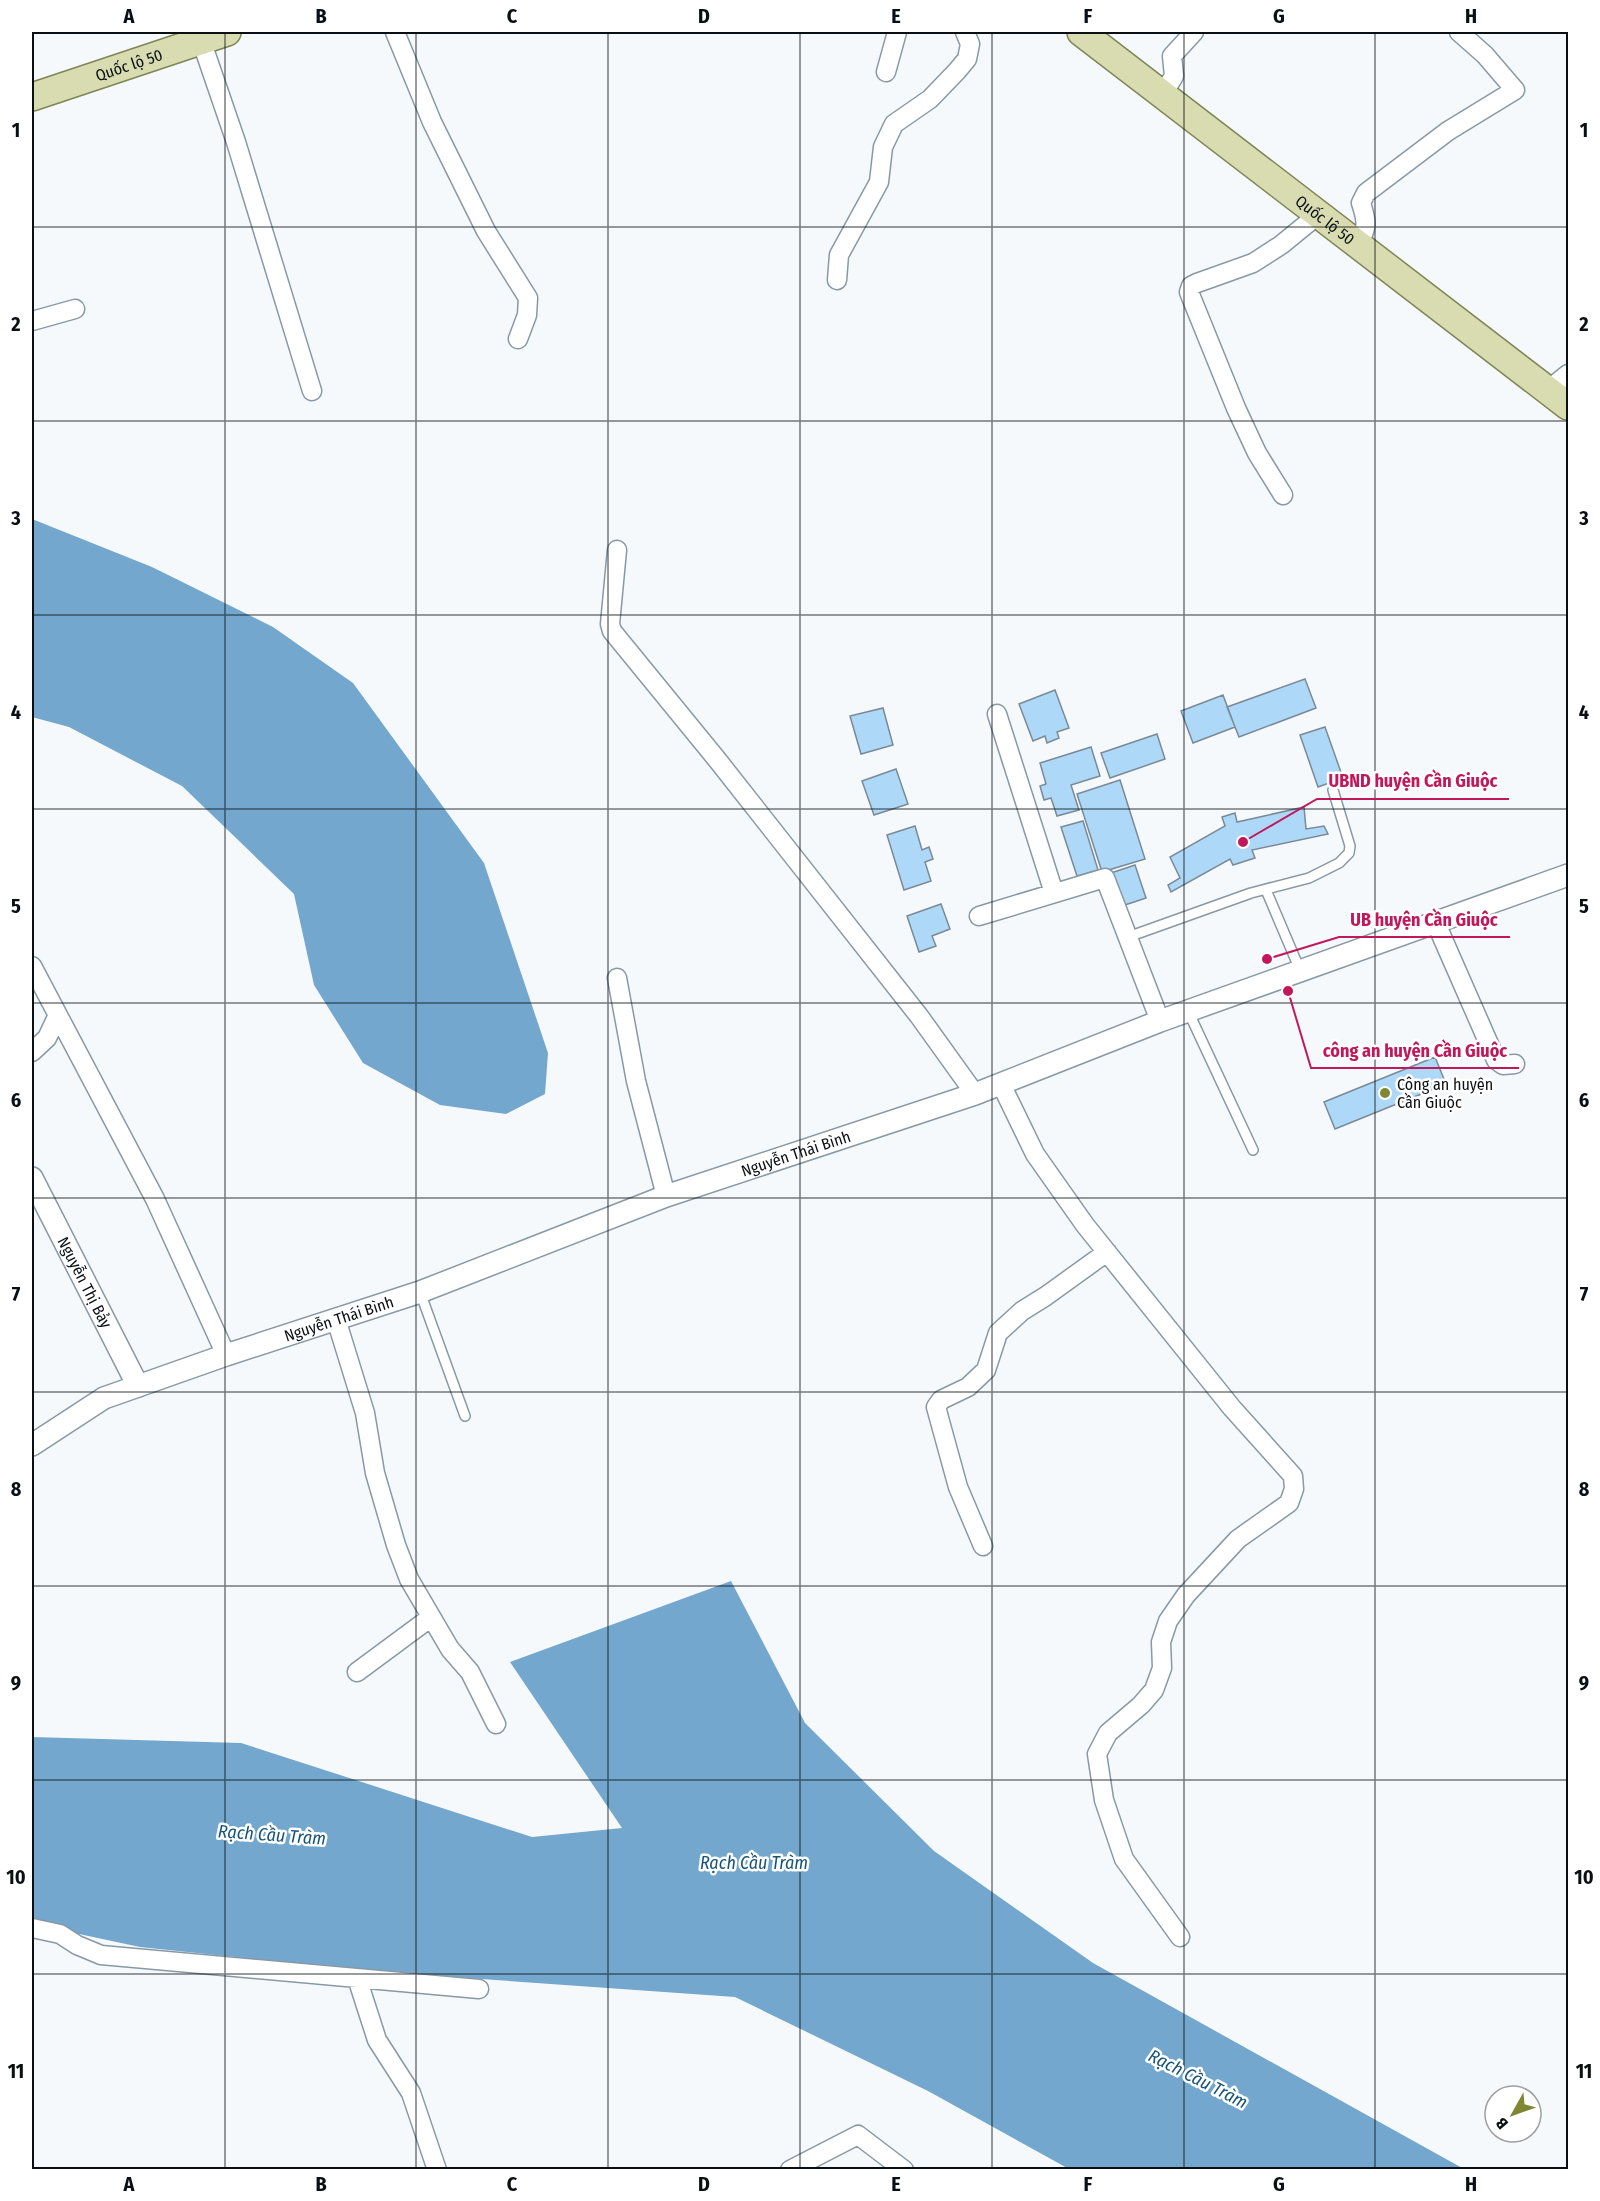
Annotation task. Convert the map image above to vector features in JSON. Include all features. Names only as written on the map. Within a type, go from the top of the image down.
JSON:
[{"type":"main road","name":"Quốc lộ 50","points":[[32,97],[227,32]]},
{"type":"main road","name":"Quốc lộ 50","points":[[1081,32],[1358,244],[1562,390]]},
{"type":"street","points":[[395,32],[432,122],[486,231],[528,298],[527,315],[518,339]]},
{"type":"street","points":[[886,72],[897,32]]},
{"type":"street","points":[[837,280],[839,255],[879,182],[883,147],[894,124],[930,99],[967,59],[970,44],[965,32]]},
{"type":"street","points":[[1163,94],[1174,76],[1172,56],[1194,32]]},
{"type":"street","points":[[1358,244],[1366,231],[1367,219],[1360,203],[1366,192],[1448,131],[1515,90],[1485,55],[1458,32]]},
{"type":"street","points":[[201,40],[233,132],[312,391]]},
{"type":"street","points":[[1283,495],[1257,453],[1236,408],[1189,292],[1191,286],[1197,283],[1253,263],[1281,245],[1319,214]]},
{"type":"street","points":[[32,321],[75,309]]},
{"type":"street","points":[[618,550],[610,624],[612,632],[905,999],[975,1094]]},
{"type":"street","points":[[997,714],[1054,893]]},
{"type":"street","name":"Nguyễn Thái Bình","points":[[32,1445],[104,1398],[226,1355],[420,1292],[666,1196],[975,1094],[1160,1021],[1569,875]]},
{"type":"street","points":[[979,916],[1105,878],[1160,1021]]},
{"type":"street","points":[[1435,921],[1496,1060],[1503,1065],[1515,1064]]},
{"type":"street","points":[[32,966],[155,1199],[226,1355]]},
{"type":"street","points":[[617,978],[636,1082],[666,1196]]},
{"type":"street","points":[[32,1052],[47,1038],[57,1017]]},
{"type":"street","points":[[1001,1084],[1035,1154],[1107,1252],[1232,1408],[1293,1476],[1294,1489],[1289,1503],[1238,1539],[1186,1595],[1168,1621],[1161,1642],[1162,1668],[1154,1690],[1141,1705],[1108,1733],[1097,1754],[1104,1800],[1124,1859],[1180,1937]]},
{"type":"street","name":"Nguyễn Thị Bảy","points":[[32,1178],[138,1386]]},
{"type":"street","points":[[982,1546],[958,1487],[936,1414],[937,1403],[968,1387],[986,1370],[998,1333],[1022,1311],[1107,1252]]},
{"type":"street","points":[[336,1319],[365,1413],[375,1473],[396,1545],[409,1579],[450,1649],[470,1672],[496,1724]]},
{"type":"street","points":[[357,1672],[430,1618]]},
{"type":"street","points":[[32,1928],[60,1934],[77,1946],[101,1955],[479,1989]]},
{"type":"street","points":[[357,1978],[377,2040],[411,2093],[437,2169]]},
{"type":"street","points":[[790,2169],[858,2135],[904,2169]]},
{"type":"lane","points":[[1128,937],[1266,890],[1309,878],[1339,863],[1349,853],[1350,846],[1333,790]]},
{"type":"lane","points":[[1266,890],[1300,970]]},
{"type":"lane","points":[[1188,1011],[1252,1150]]},
{"type":"lane","points":[[420,1292],[465,1416]]},
{"type":"water","points":[[32,519],[152,567],[273,627],[353,683],[484,863],[548,1053],[545,1094],[506,1114],[440,1105],[363,1063],[314,985],[294,894],[182,786],[69,727],[32,717]]},
{"type":"water","name":"Rạch Cầu Tràm","points":[[731,1581],[805,1723],[934,1851],[1093,1963],[1464,2169],[1069,2169],[928,2091],[735,1997],[368,1971],[140,1947],[32,1924],[32,1737],[241,1743],[532,1837],[622,1828],[510,1662]]},
{"type":"building","points":[[1305,679],[1316,708],[1239,737],[1227,707]]},
{"type":"building","points":[[1055,690],[1069,728],[1057,732],[1059,738],[1047,743],[1045,736],[1033,741],[1019,704]]},
{"type":"building","points":[[1223,695],[1235,727],[1193,743],[1181,711]]},
{"type":"building","points":[[883,708],[893,745],[861,754],[850,716]]},
{"type":"building","points":[[1325,727],[1343,778],[1318,787],[1300,735]]},
{"type":"building","points":[[1157,734],[1165,759],[1110,778],[1101,753]]},
{"type":"building","points":[[1091,747],[1100,776],[1071,785],[1079,810],[1057,816],[1051,798],[1044,800],[1040,786],[1046,784],[1040,763]]},
{"type":"building","points":[[896,769],[908,804],[874,815],[862,781]]},
{"type":"building","points":[[1120,780],[1145,859],[1102,872],[1077,794]]},
{"type":"building","points":[[1304,807],[1306,829],[1324,826],[1328,834],[1252,850],[1255,858],[1233,865],[1230,859],[1171,892],[1168,885],[1180,878],[1170,857],[1225,826],[1222,817],[1235,813],[1237,822]]},
{"type":"building","points":[[1083,821],[1098,870],[1077,876],[1061,827]]},
{"type":"building","points":[[915,826],[922,850],[929,847],[933,859],[925,862],[931,881],[904,890],[887,835]]},
{"type":"building","points":[[1135,865],[1146,898],[1122,906],[1111,873]]},
{"type":"building","points":[[941,904],[950,929],[932,936],[936,946],[919,952],[907,916]]},
{"type":"building","name":"Công an huyện Cần Giuộc","points":[[1435,1057],[1446,1084],[1335,1129],[1324,1102]]},
{"type":"place","name":"UBND huyện Cần Giuộc","points":[[1243,842]]},
{"type":"place","name":"UB huyện Cần Giuộc","points":[[1267,959]]},
{"type":"place","name":"công an huyện Cần Giuộc","points":[[1288,991]]},
{"type":"place","name":"Công an huyện Cần Giuộc","points":[[1385,1093]]}]
